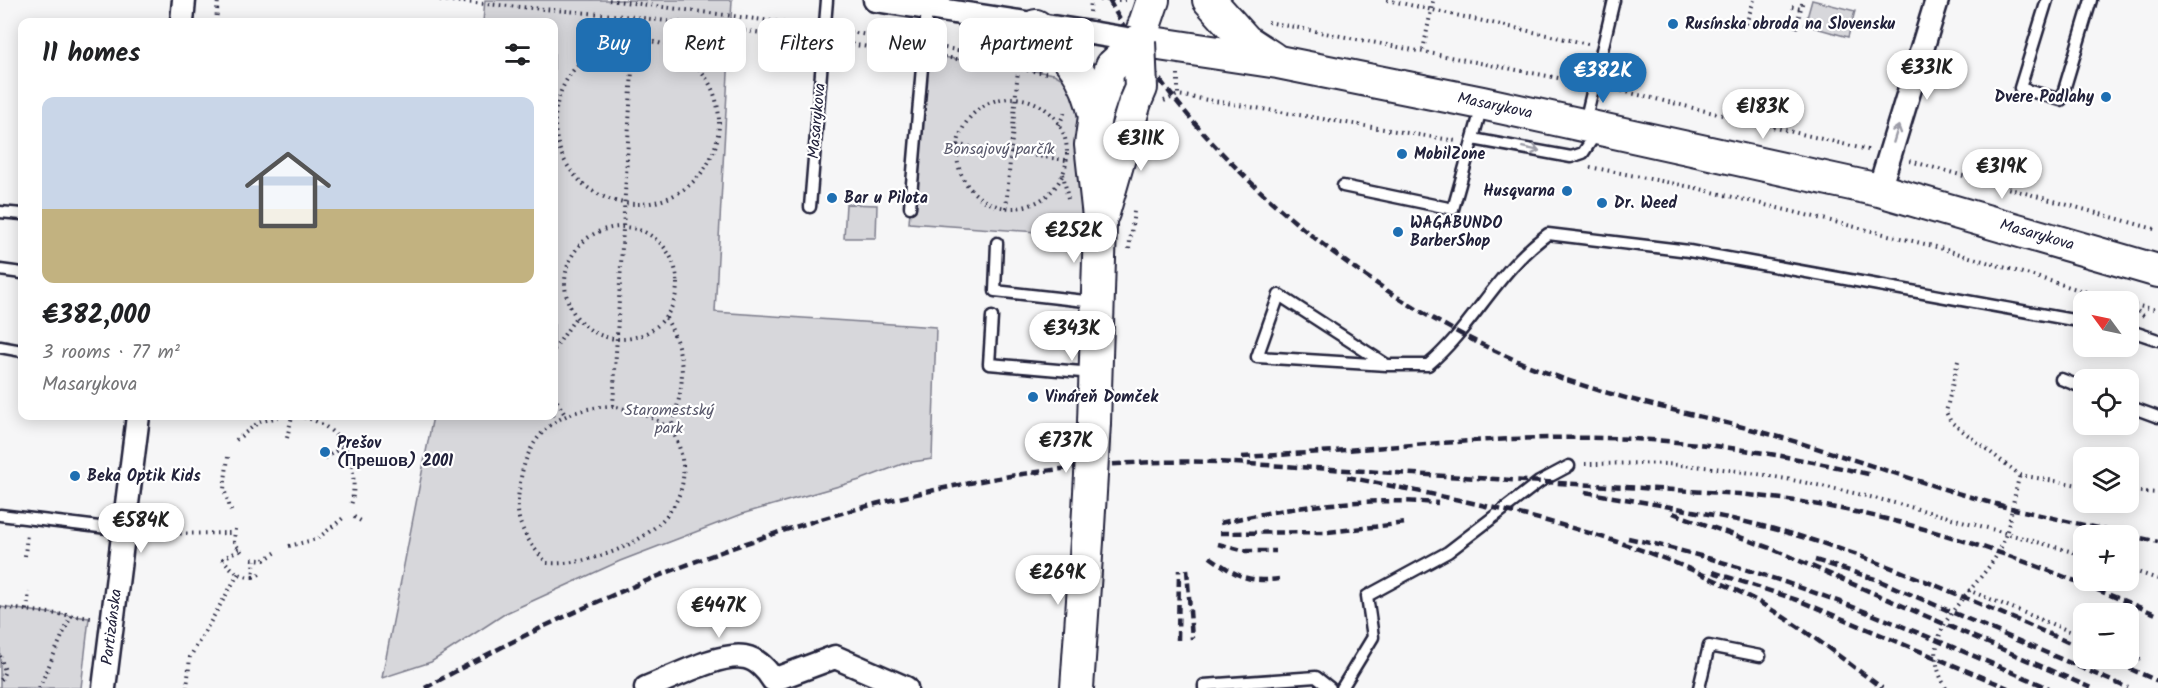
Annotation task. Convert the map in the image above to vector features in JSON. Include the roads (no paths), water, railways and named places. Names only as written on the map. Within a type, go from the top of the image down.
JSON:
[{"type":"street","points":[[182,18],[184,0]]},
{"type":"street","name":"Masarykova","points":[[875,0],[985,18]]},
{"type":"street","points":[[1100,226],[1141,88],[1139,41],[1153,0]]},
{"type":"street","points":[[1209,0],[1246,41],[1278,62]]},
{"type":"street","points":[[1879,190],[1936,0]]},
{"type":"street","name":"Masarykova","points":[[1094,34],[1278,62],[1482,103],[1879,190],[2158,271]]},
{"type":"street","points":[[1079,686],[1094,423],[1100,226],[1091,145],[1095,116],[1112,66],[1139,41]]},
{"type":"street","points":[[1080,72],[1090,91],[1095,116]]},
{"type":"street","name":"Partizánska","points":[[104,688],[112,621],[132,532],[138,420]]},
{"type":"street","points":[[646,688],[729,656],[747,657],[767,670],[776,684],[834,657],[906,688]]},
{"type":"lane","name":"Masarykova","points":[[810,207],[827,0]]},
{"type":"lane","points":[[1473,141],[1577,156],[1592,127],[1594,85],[1614,0]]},
{"type":"lane","points":[[2047,0],[2020,87],[2061,100],[2091,0]]},
{"type":"lane","points":[[910,207],[927,9]]},
{"type":"lane","points":[[1343,186],[1453,209],[1482,103]]},
{"type":"lane","points":[[0,212],[18,214]]},
{"type":"lane","points":[[1387,365],[1279,295],[1257,357],[1387,365],[1428,365],[1446,349],[1511,265],[1548,234],[1689,251],[2073,320]]},
{"type":"lane","points":[[997,243],[995,291],[1098,303]]},
{"type":"lane","points":[[0,270],[18,272]]},
{"type":"lane","points":[[992,317],[989,364],[1096,373]]},
{"type":"lane","points":[[2139,334],[2158,340]]},
{"type":"lane","points":[[0,347],[18,350]]},
{"type":"lane","points":[[2061,379],[2073,384]]},
{"type":"lane","points":[[2139,410],[2158,417]]},
{"type":"lane","points":[[1342,688],[1373,637],[1367,596],[1448,552],[1539,482],[1569,466]]},
{"type":"lane","points":[[0,515],[132,532]]},
{"type":"lane","points":[[1699,688],[1709,646],[1760,656]]},
{"type":"lane","points":[[1204,688],[1204,685],[1316,677],[1330,688]]},
{"type":"railway","points":[[1109,0],[1146,60],[1191,118],[1242,174],[1299,225],[1359,272],[1423,313],[1488,347],[1579,384],[1769,434],[2003,506]]},
{"type":"railway","points":[[1242,457],[1470,441],[1606,438],[1740,449],[1872,475]]},
{"type":"railway","points":[[425,688],[515,641],[609,597],[707,557],[807,523],[909,496],[1012,476],[1115,464],[1217,462],[1739,494],[1796,501],[1902,523],[2004,554],[2158,615]]},
{"type":"railway","points":[[1347,477],[1504,510],[1607,539],[1657,556],[1707,576],[1755,600],[1820,642],[1882,688]]},
{"type":"railway","points":[[1585,492],[1720,516],[1799,536],[1872,560],[2073,644]]},
{"type":"railway","points":[[1220,523],[1328,504],[1382,501],[1438,503]]},
{"type":"railway","points":[[1997,505],[2158,542]]},
{"type":"railway","points":[[1673,513],[1770,548],[2091,688]]},
{"type":"railway","points":[[1220,533],[1328,532],[1407,523]]},
{"type":"railway","points":[[1628,538],[1683,551],[1790,584],[1894,623],[2049,688]]},
{"type":"railway","points":[[1218,544],[1246,551],[1276,551]]},
{"type":"railway","points":[[1210,557],[1227,569],[1250,579],[1279,579]]},
{"type":"railway","points":[[1815,560],[1875,579],[2128,688]]},
{"type":"railway","points":[[1187,569],[1192,639]]},
{"type":"railway","points":[[1178,640],[1179,570]]},
{"type":"railway","points":[[1713,572],[1800,601],[2008,688]]},
{"type":"railway","points":[[2130,669],[2158,681]]},
{"type":"place","name":"Rusínska obroda na Slovensku","points":[[1673,24]]},
{"type":"place","name":"Dvere Podlahy","points":[[2106,97]]},
{"type":"place","name":"MobilZone","points":[[1402,154]]},
{"type":"place","name":"Husqvarna","points":[[1567,191]]},
{"type":"place","name":"Bar u Pilota","points":[[832,198]]},
{"type":"place","name":"Dr. Weed","points":[[1602,203]]},
{"type":"place","name":"WAGABUNDO BarberShop","points":[[1398,232]]},
{"type":"place","name":"Vináreň Domček","points":[[1033,397]]},
{"type":"place","name":"Prešov (Прешов) 2001","points":[[325,452]]},
{"type":"place","name":"Beka Optik Kids","points":[[75,476]]},
{"type":"park label","name":"Bonsajový parčík","points":[[999,149]]},
{"type":"park label","name":"Staromestský park","points":[[669,419]]}]
